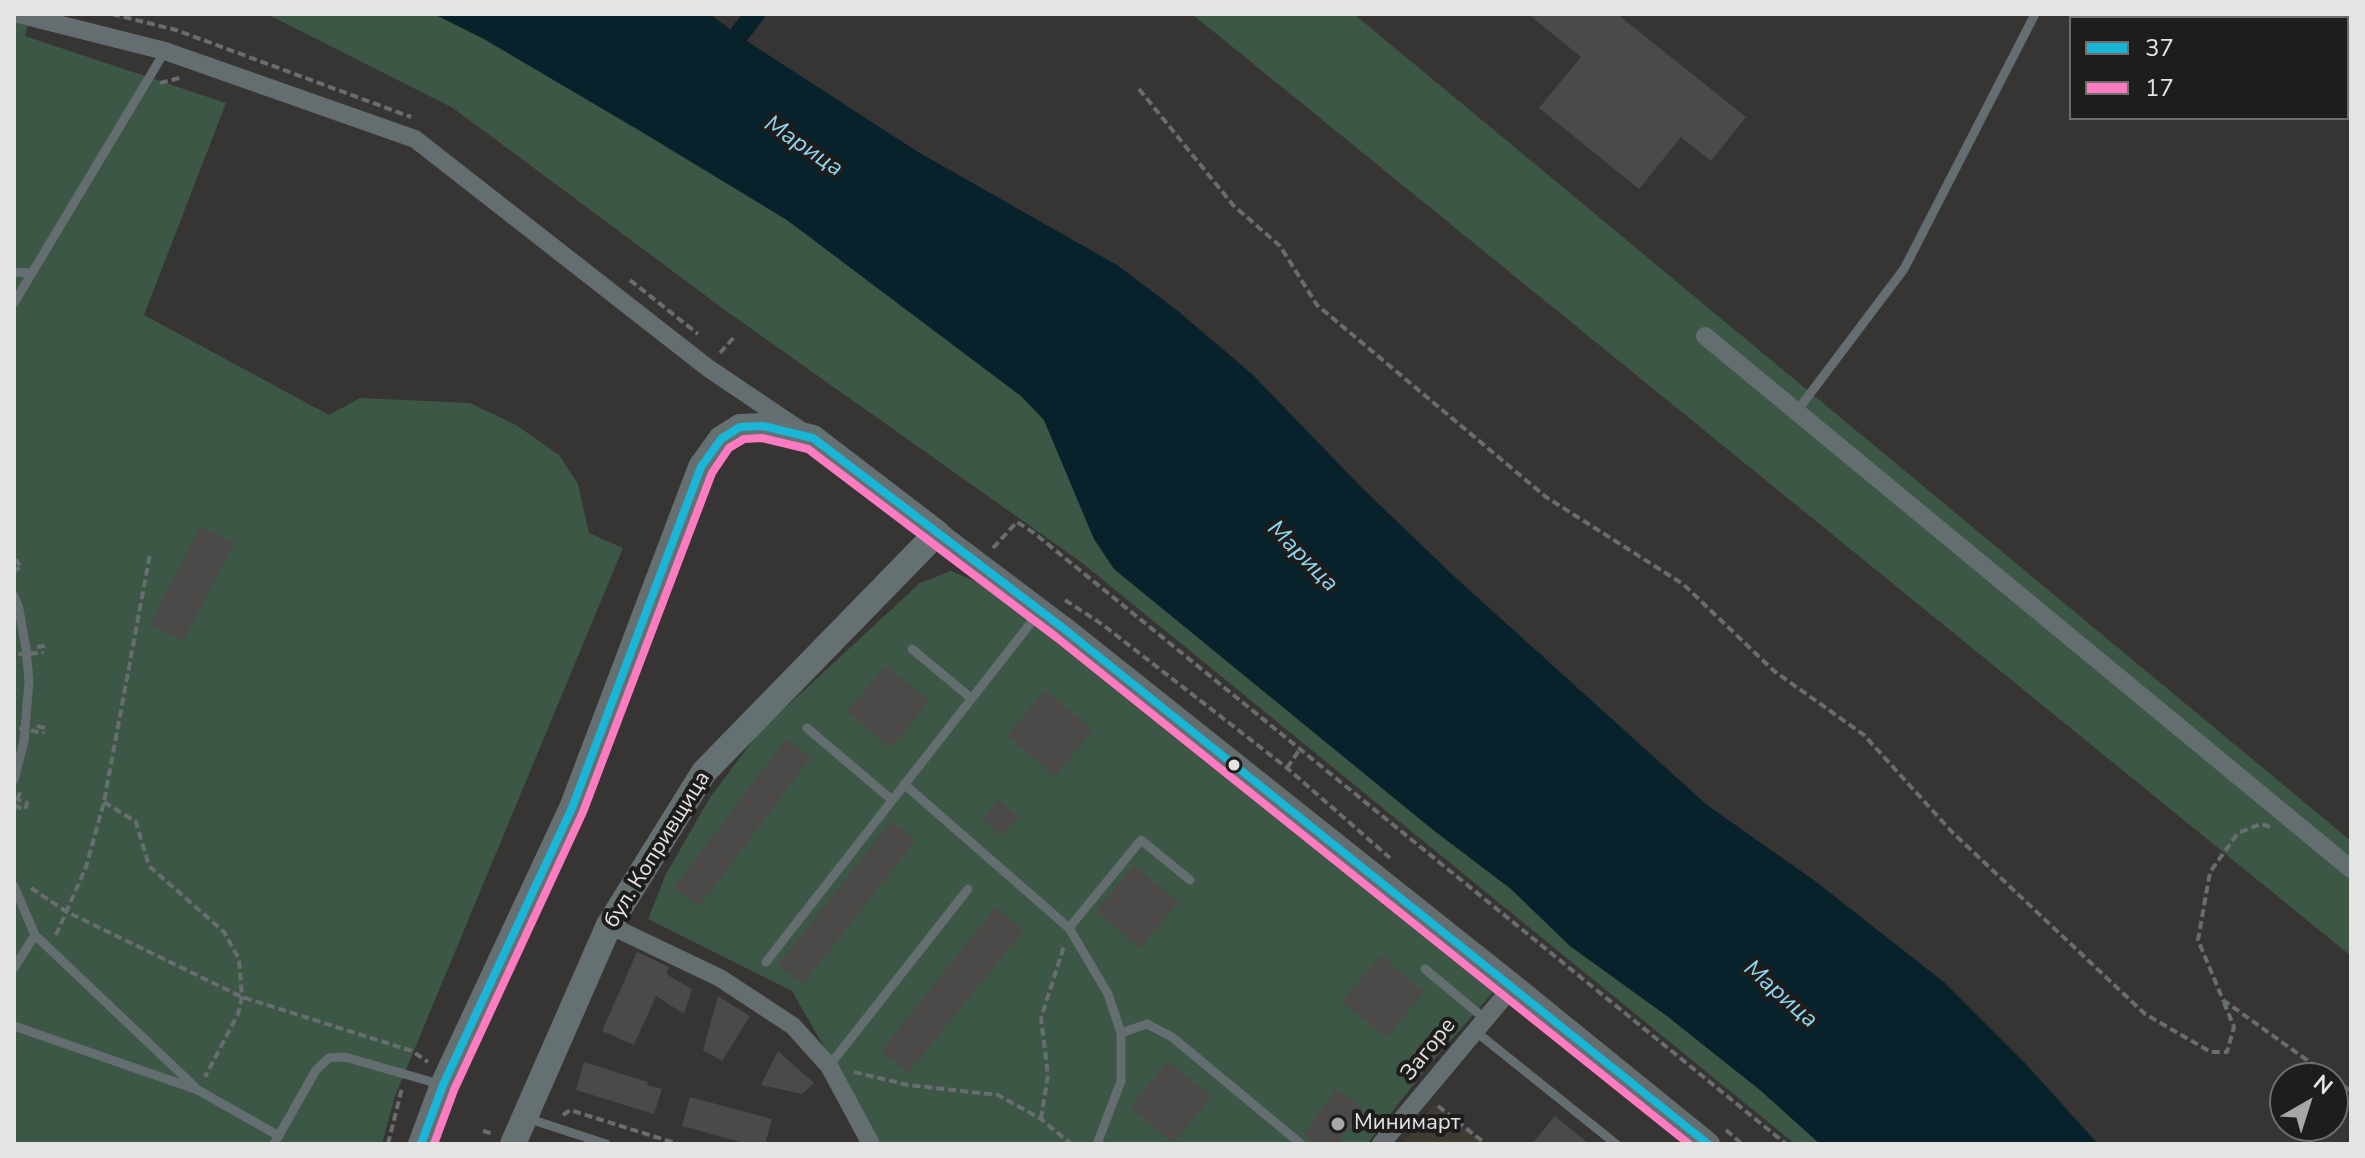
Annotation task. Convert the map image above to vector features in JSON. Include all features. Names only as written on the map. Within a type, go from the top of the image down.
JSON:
[{"type":"main road","points":[[421,1144],[443,1085],[572,808],[701,467],[721,439],[740,427],[763,426],[813,438],[937,533]]},
{"type":"main road","name":"бул. Копривщица","points":[[513,1144],[609,925],[704,772],[937,533]]},
{"type":"street","points":[[18,14],[165,51],[415,139],[708,368],[813,438]]},
{"type":"street","points":[[1705,336],[2351,869]]},
{"type":"street","points":[[937,533],[1040,611],[1708,1144]]},
{"type":"street","points":[[609,925],[720,978],[793,1026],[829,1066],[871,1144]]},
{"type":"street","name":"Загоре","points":[[1381,1144],[1513,986]]},
{"type":"lane","points":[[1797,411],[1904,269],[2035,14]]},
{"type":"lane","points":[[14,303],[165,51]]},
{"type":"lane","points":[[14,272],[32,273]]},
{"type":"lane","points":[[14,596],[19,609],[29,681],[24,741],[14,780]]},
{"type":"lane","points":[[766,962],[1040,611]]},
{"type":"lane","points":[[912,649],[971,698]]},
{"type":"lane","points":[[807,728],[892,800]]},
{"type":"lane","points":[[904,784],[1069,928],[1108,994],[1121,1033],[1121,1081],[1097,1144]]},
{"type":"lane","points":[[1069,928],[1141,840],[1190,880]]},
{"type":"lane","points":[[14,886],[35,935],[198,1090],[276,1140],[316,1070],[329,1058],[345,1057],[443,1085]]},
{"type":"lane","points":[[829,1066],[968,889]]},
{"type":"lane","points":[[14,968],[35,935]]},
{"type":"lane","points":[[1425,969],[1480,1025],[1616,1144]]},
{"type":"lane","points":[[1121,1033],[1147,1024],[1172,1037],[1301,1144]]},
{"type":"lane","points":[[14,1026],[198,1090]]},
{"type":"lane","points":[[523,1117],[606,1144]]},
{"type":"path","points":[[1139,89],[1233,205],[1280,246],[1317,305],[1546,497],[1683,584],[1774,671],[1864,735],[1952,832],[2145,1014],[2211,1052],[2227,1052],[2234,1027],[2198,940],[2210,872],[2238,833],[2261,824],[2276,829]]},
{"type":"path","points":[[720,353],[735,336]]},
{"type":"path","points":[[980,566],[1017,522],[1034,533],[1786,1144]]},
{"type":"path","points":[[50,948],[86,867],[104,802],[150,554]]},
{"type":"path","points":[[14,562],[17,561],[21,567],[14,571]]},
{"type":"path","points":[[18,654],[43,649]]},
{"type":"path","points":[[19,728],[44,731]]},
{"type":"path","points":[[1287,768],[1300,749]]},
{"type":"path","points":[[14,798],[27,803],[25,810],[14,805]]},
{"type":"path","points":[[104,802],[136,822],[149,866],[224,932],[239,959],[242,997],[238,1014],[198,1090]]},
{"type":"path","points":[[29,886],[67,912],[242,997],[412,1051],[427,1061]]},
{"type":"path","points":[[1041,1119],[1048,1075],[1041,1018],[1069,928]]},
{"type":"path","points":[[2223,1000],[2310,1062]]},
{"type":"path","points":[[829,1066],[908,1085],[998,1095],[1041,1119],[1071,1144]]},
{"type":"path","points":[[388,1144],[406,1074]]},
{"type":"path","points":[[1424,1094],[1486,1144]]},
{"type":"path","points":[[563,1115],[570,1110],[678,1144]]},
{"type":"shaded area","points":[[1435,1104],[1484,1144],[1402,1144]]},
{"type":"green space","points":[[267,14],[434,14],[484,39],[787,220],[1021,396],[1044,420],[1094,539],[1114,569],[1432,829],[1511,889],[1570,946],[1667,1016],[1760,1090],[1820,1144],[1795,1144],[1081,562],[729,313],[453,108]]},
{"type":"green space","points":[[1192,14],[1354,14],[2351,841],[2351,956]]},
{"type":"green space","points":[[14,22],[28,25],[25,36],[226,103],[144,315],[329,415],[360,398],[470,403],[516,425],[559,455],[578,484],[589,533],[623,548],[395,1096],[382,1144],[14,1144]]},
{"type":"green space","points":[[951,571],[989,587],[1495,990],[1429,1065],[1367,1144],[880,1144],[792,991],[648,919],[666,874],[711,796],[760,731],[920,583]]},
{"type":"water","name":"Марица","points":[[434,14],[710,14],[918,152],[1117,265],[1178,311],[1253,375],[1361,487],[1456,578],[1707,805],[1815,881],[1945,983],[2025,1063],[2098,1144],[1820,1144],[1760,1090],[1667,1016],[1570,946],[1511,889],[1432,829],[1114,569],[1094,539],[1044,420],[1021,396],[787,220],[484,39]]},
{"type":"building","points":[[1528,14],[1617,14],[1746,117],[1711,161],[1681,137],[1639,189],[1539,108],[1581,57]]},
{"type":"building","points":[[201,526],[234,543],[183,641],[150,624]]},
{"type":"building","points":[[886,665],[929,701],[891,748],[847,711]]},
{"type":"building","points":[[1045,690],[1093,730],[1055,776],[1007,736]]},
{"type":"building","points":[[786,739],[811,757],[699,907],[674,888]]},
{"type":"building","points":[[999,800],[1018,817],[1002,836],[982,819]]},
{"type":"building","points":[[891,821],[916,840],[803,984],[778,965]]},
{"type":"building","points":[[1134,865],[1178,902],[1140,948],[1096,911]]},
{"type":"building","points":[[996,907],[1024,930],[908,1073],[881,1051]]},
{"type":"building","points":[[637,952],[669,967],[666,974],[692,989],[684,1014],[656,996],[634,1045],[602,1031]]},
{"type":"building","points":[[1381,955],[1424,992],[1386,1038],[1342,1001]]},
{"type":"building","points":[[718,996],[750,1016],[722,1061],[703,1050]]},
{"type":"building","points":[[778,1051],[814,1083],[802,1094],[761,1085]]},
{"type":"building","points":[[1168,1061],[1212,1097],[1173,1143],[1130,1107]]},
{"type":"building","points":[[584,1062],[662,1089],[654,1114],[576,1090]]},
{"type":"building","points":[[1336,1089],[1363,1108],[1337,1144],[1313,1144],[1303,1136]]},
{"type":"building","points":[[690,1097],[772,1119],[765,1144],[748,1144],[682,1126]]},
{"type":"building","points":[[1555,1116],[1589,1144],[1532,1144]]},
{"type":"waterway","points":[[723,55],[755,14]]},
{"type":"transit line","name":"37","points":[[421,1144],[443,1085],[572,808],[701,467],[721,439],[740,427],[763,426],[813,438],[1063,628],[1708,1144]]},
{"type":"transit line","name":"17","points":[[434,1144],[454,1090],[583,812],[712,473],[729,448],[744,439],[762,438],[808,449],[1056,637],[1689,1144]]},
{"type":"place","name":"Минимарт","points":[[1338,1124]]}]
